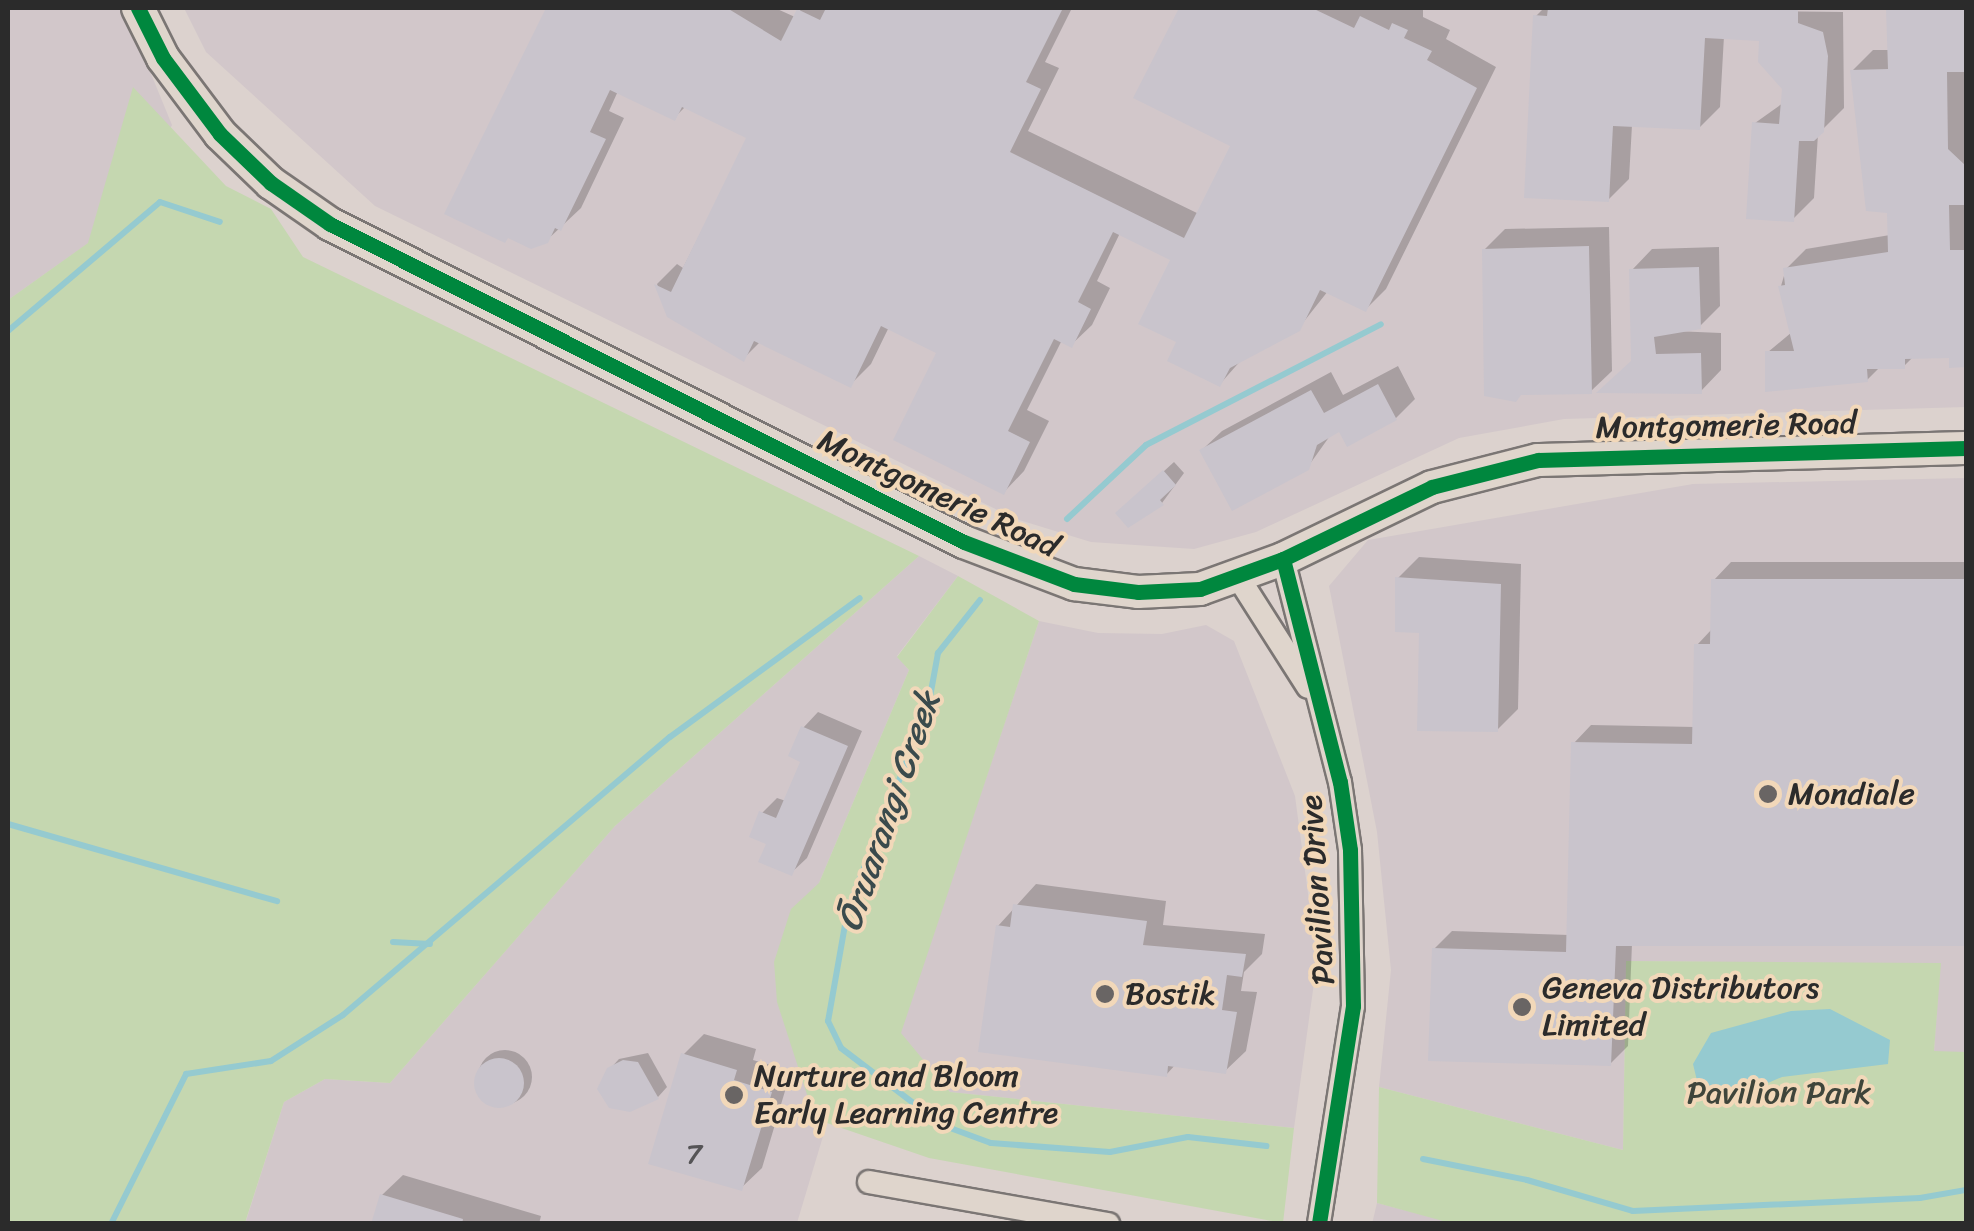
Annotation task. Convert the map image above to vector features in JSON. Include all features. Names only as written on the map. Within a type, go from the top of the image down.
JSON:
[{"type":"street","name":"Montgomerie Road","points":[[138,8],[182,88],[244,158],[295,201],[392,258],[1041,575],[1138,592],[1200,589],[1282,558],[1432,486],[1538,460],[1966,448]]},
{"type":"street","name":"Pavilion Drive","points":[[1282,558],[1302,617],[1313,694],[1340,782],[1350,850],[1353,1006],[1319,1224]]},
{"type":"street","name":"Pavilion Drive","points":[[1238,577],[1313,694]]},
{"type":"street","points":[[869,1182],[1108,1224]]},
{"type":"shaded area","points":[[8,8],[124,8],[172,125],[121,220],[8,300]]},
{"type":"shaded area","points":[[184,8],[1966,8],[1966,407],[1564,419],[1459,438],[1256,532],[1194,549],[1091,542],[1016,519],[375,206],[206,52]]},
{"type":"shaded area","points":[[1966,478],[1966,1052],[1934,1052],[1940,964],[1626,961],[1623,1150],[1379,1087],[1391,970],[1377,832],[1329,586],[1368,540],[1693,484]]},
{"type":"shaded area","points":[[919,556],[958,576],[897,656],[909,670],[819,883],[811,1107],[827,1123],[797,1223],[245,1224],[284,1102],[325,1079],[390,1083],[615,826]]},
{"type":"shaded area","points":[[1039,621],[1098,633],[1162,634],[1206,625],[1234,641],[1295,796],[1317,961],[1294,1128],[950,1092],[900,1033]]},
{"type":"shaded area","points":[[1377,1203],[1454,1223],[1372,1224]]},
{"type":"green space","points":[[133,87],[226,186],[271,209],[303,257],[919,556],[615,826],[390,1083],[325,1079],[284,1102],[245,1223],[8,1223],[8,300],[88,243]]},
{"type":"green space","points":[[958,576],[1039,621],[901,1033],[950,1092],[1294,1128],[1283,1223],[929,1158],[827,1123],[811,1107],[777,1002],[774,962],[791,909],[819,883],[909,670],[897,657]]},
{"type":"green space","name":"Pavilion Park","points":[[1626,961],[1941,963],[1934,1051],[1966,1052],[1966,1223],[1454,1224],[1377,1203],[1379,1087],[1623,1150]]},
{"type":"water","points":[[1830,1009],[1890,1040],[1888,1064],[1782,1077],[1728,1100],[1700,1093],[1693,1064],[1711,1033],[1791,1011]]},
{"type":"building","points":[[546,8],[727,8],[781,41],[797,9],[820,20],[826,8],[1063,8],[1026,82],[1041,89],[1010,152],[1184,238],[1230,146],[1133,98],[1179,8],[1312,8],[1354,28],[1360,16],[1389,30],[1392,23],[1408,30],[1404,38],[1432,51],[1427,60],[1477,88],[1366,312],[1320,290],[1300,331],[1230,368],[1220,387],[1167,361],[1176,342],[1138,324],[1170,260],[1113,232],[1078,302],[1091,309],[1072,348],[1054,339],[1008,431],[1030,442],[1004,495],[893,440],[936,353],[881,326],[851,388],[754,341],[744,362],[667,317],[654,284],[671,292],[746,138],[682,107],[675,121],[610,90],[590,132],[606,139],[561,231],[555,228],[548,243],[531,249],[508,238],[505,243],[444,214]]},
{"type":"building","points":[[1548,8],[1798,9],[1798,23],[1823,32],[1828,56],[1824,132],[1814,141],[1799,141],[1794,222],[1746,219],[1752,122],[1779,124],[1782,89],[1758,62],[1759,41],[1705,38],[1700,130],[1613,126],[1609,202],[1524,198],[1533,15],[1547,16]]},
{"type":"building","points":[[1886,8],[1966,8],[1966,72],[1947,72],[1948,149],[1966,166],[1966,205],[1949,205],[1950,250],[1966,250],[1966,367],[1949,368],[1949,358],[1905,359],[1905,369],[1867,369],[1868,382],[1765,392],[1765,351],[1794,351],[1778,286],[1785,285],[1783,268],[1888,252],[1887,213],[1866,211],[1850,70],[1888,69]]},
{"type":"building","points":[[1589,246],[1592,394],[1521,395],[1516,402],[1484,396],[1482,249]]},
{"type":"building","points":[[1699,267],[1701,329],[1654,337],[1656,354],[1701,353],[1702,394],[1596,393],[1631,361],[1629,269]]},
{"type":"building","points":[[1378,384],[1397,420],[1347,447],[1339,432],[1317,445],[1309,470],[1232,511],[1199,450],[1311,390],[1324,413]]},
{"type":"building","points":[[1163,470],[1176,485],[1160,500],[1164,505],[1128,528],[1115,513]]},
{"type":"building","points":[[1395,577],[1501,584],[1498,732],[1417,731],[1419,633],[1395,632]]},
{"type":"building","name":"Mondiale","points":[[1711,579],[1966,579],[1966,946],[1616,946],[1611,1066],[1428,1061],[1432,948],[1566,952],[1571,742],[1692,744],[1694,644],[1710,644]]},
{"type":"building","points":[[801,726],[848,746],[792,876],[758,862],[766,844],[749,837],[759,811],[776,818],[800,762],[788,756]]},
{"type":"building","name":"Bostik","points":[[1013,904],[1147,921],[1143,945],[1246,954],[1242,977],[1227,975],[1222,1010],[1237,1012],[1226,1074],[1168,1066],[1167,1077],[978,1052],[996,925],[1010,927]]},
{"type":"building","points":[[681,1053],[737,1070],[734,1080],[772,1092],[742,1191],[648,1164]]},
{"type":"building","points":[[499,1058],[516,1066],[524,1083],[516,1100],[499,1108],[482,1100],[474,1083],[482,1066]]},
{"type":"building","points":[[623,1060],[638,1062],[659,1099],[630,1112],[609,1108],[597,1089],[607,1068]]},
{"type":"building","points":[[380,1194],[463,1219],[462,1224],[371,1224]]},
{"type":"waterway","points":[[8,331],[160,202],[220,222]]},
{"type":"waterway","points":[[1067,519],[1146,445],[1381,324]]},
{"type":"waterway","points":[[111,1224],[186,1074],[271,1061],[343,1015],[670,737],[860,598]]},
{"type":"waterway","name":"Ōruarangi Creek","points":[[980,600],[938,653],[928,708],[848,908],[828,1021],[841,1048],[942,1125],[991,1143],[1110,1152],[1188,1137],[1266,1146]]},
{"type":"waterway","points":[[8,824],[277,901]]},
{"type":"waterway","points":[[393,942],[430,944]]},
{"type":"waterway","name":"Ōruarangi Creek","points":[[1423,1159],[1527,1180],[1633,1211],[1920,1198],[1966,1190]]},
{"type":"cycle path","points":[[138,8],[163,58],[220,134],[271,183],[330,224],[964,542],[1074,584],[1138,592],[1200,589],[1283,559],[1432,487],[1538,460],[1966,448]]},
{"type":"cycle path","points":[[1283,559],[1340,782],[1350,850],[1353,1006],[1319,1224]]},
{"type":"place","name":"Mondiale","points":[[1768,794]]},
{"type":"place","name":"Bostik","points":[[1105,994]]},
{"type":"place","name":"Geneva Distributors Limited","points":[[1522,1007]]},
{"type":"place","name":"Nurture and Bloom Early Learning Centre","points":[[734,1095]]}]
